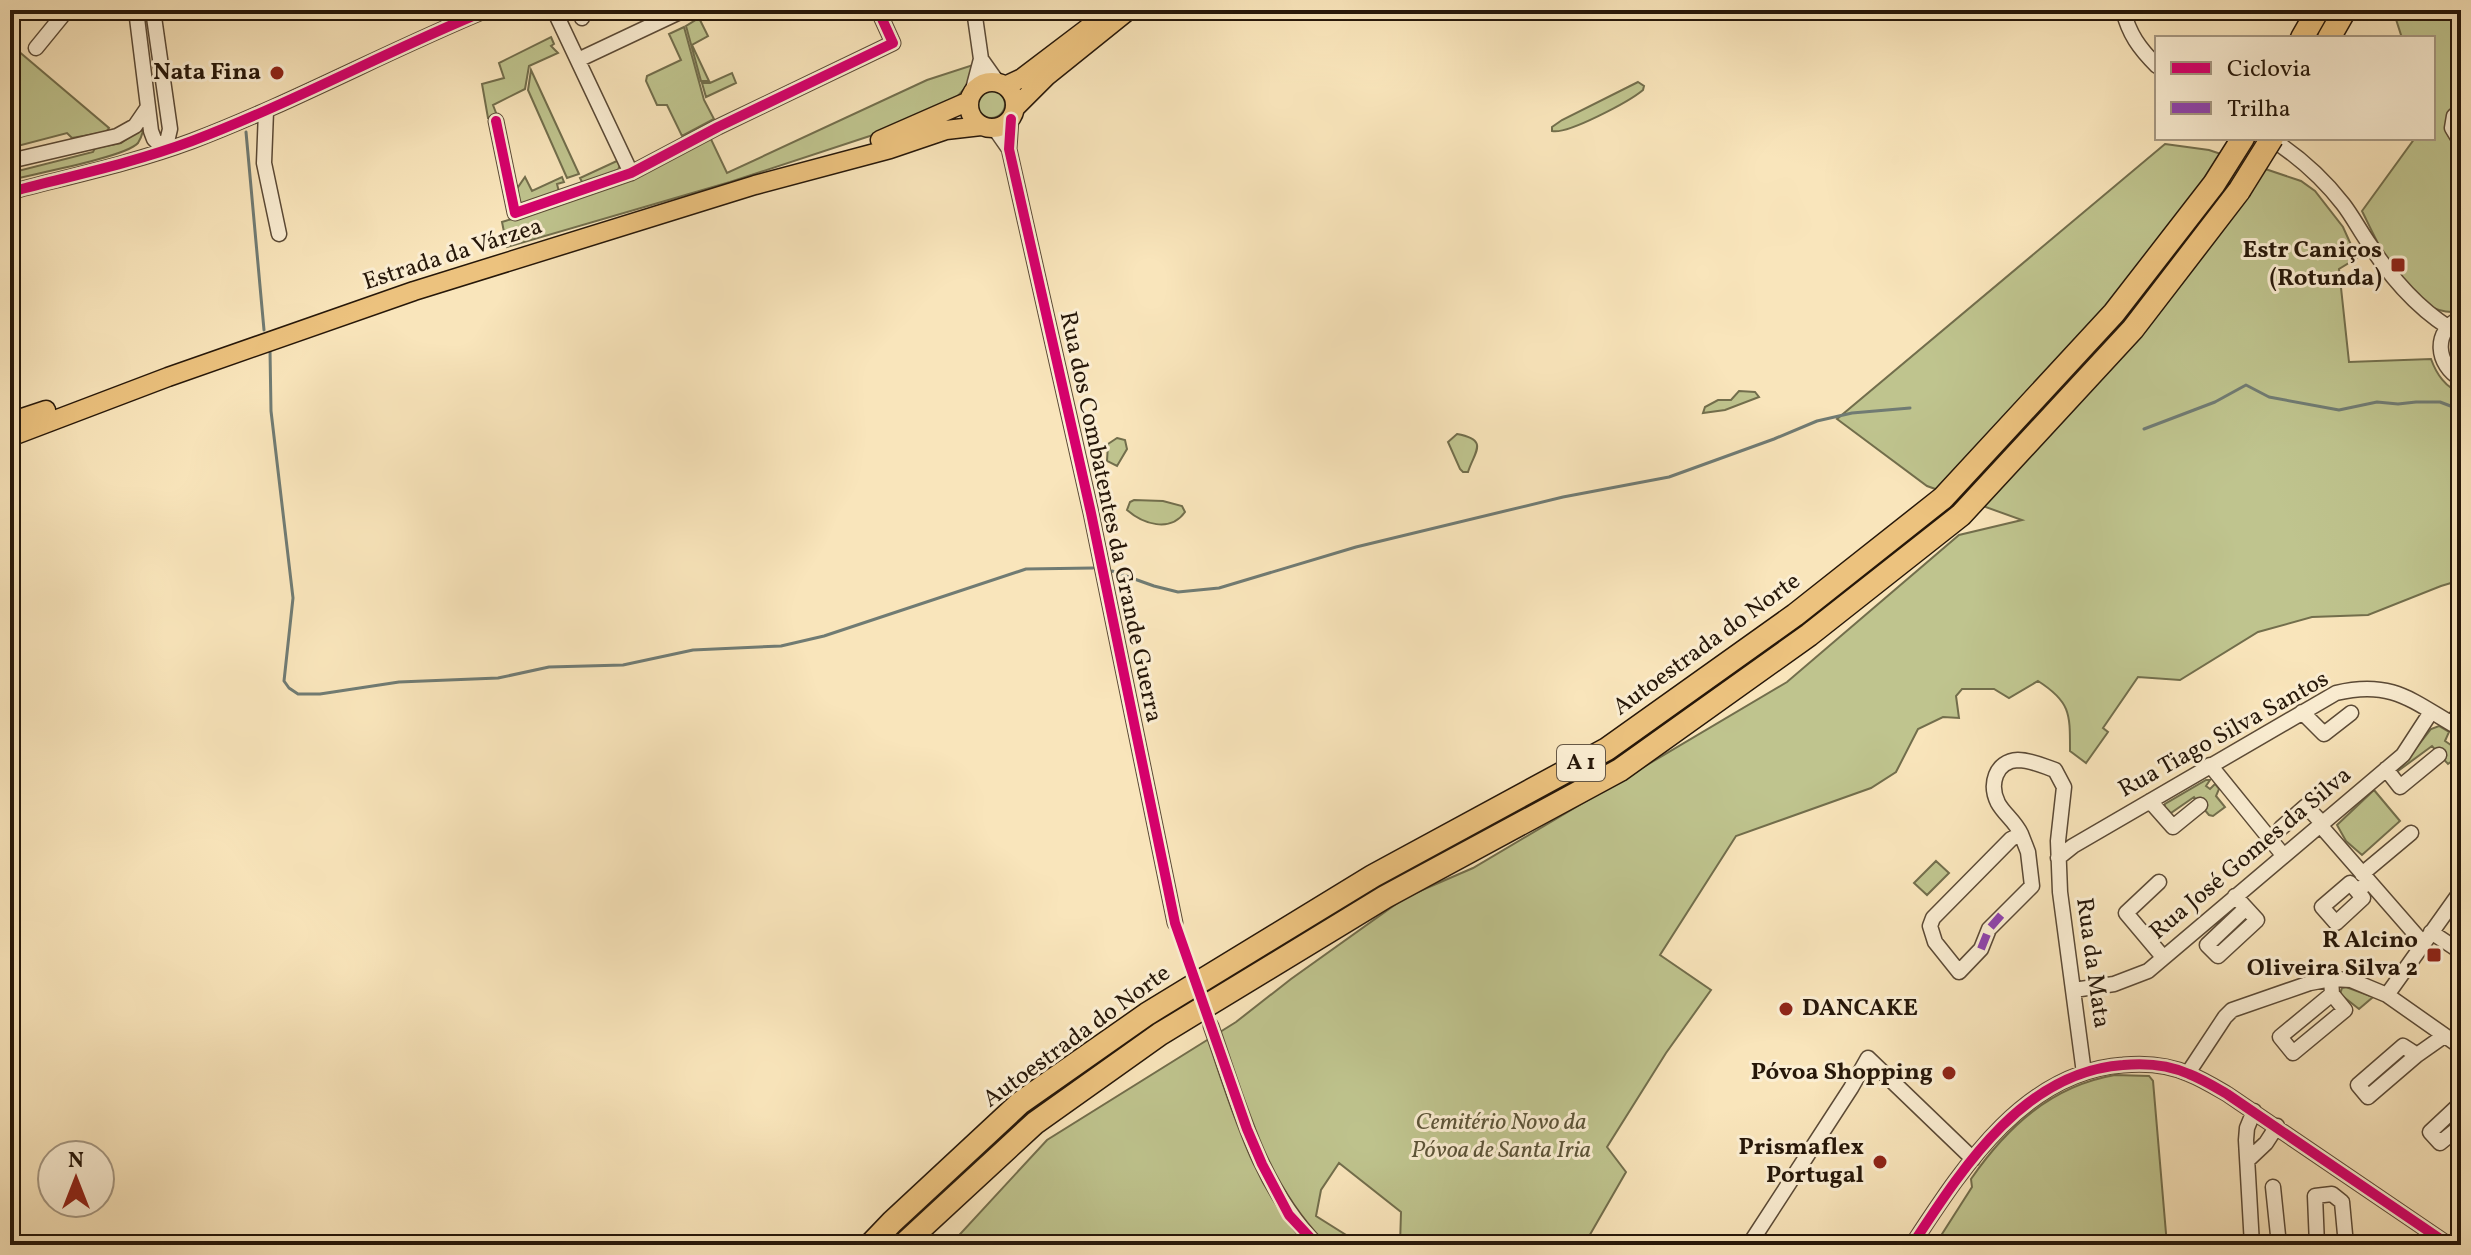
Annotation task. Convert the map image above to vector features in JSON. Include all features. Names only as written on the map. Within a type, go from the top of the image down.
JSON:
[{"type":"highway","points":[[2303,36],[2318,10]]},
{"type":"highway","points":[[2330,36],[2345,10]]},
{"type":"highway","name":"Autoestrada do Norte","points":[[870,1245],[1020,1103],[1147,1014],[1373,876],[1607,749],[1795,615],[1943,498],[2114,313],[2214,184],[2242,140]]},
{"type":"highway","name":"Autoestrada do Norte","points":[[903,1245],[1035,1123],[1160,1034],[1385,897],[1620,770],[1821,626],[1961,515],[2133,329],[2239,191],[2270,140]]},
{"type":"main road","name":"Estrada da Várzea","points":[[10,437],[168,377],[414,291],[755,185],[887,138],[970,97],[983,84],[1002,84],[1022,78],[1112,10]]},
{"type":"main road","points":[[1001,120],[1047,76],[1129,10]]},
{"type":"main road","points":[[1001,120],[1012,93],[1002,84]]},
{"type":"main road","points":[[970,97],[971,116],[1001,120]]},
{"type":"main road","name":"Estrada da Várzea","points":[[755,185],[890,149],[946,130],[1001,120]]},
{"type":"main road","name":"Estrada da Várzea","points":[[10,422],[73,400],[168,377]]},
{"type":"street","points":[[36,48],[67,10]]},
{"type":"street","points":[[136,10],[151,131],[165,150]]},
{"type":"street","points":[[153,10],[170,129],[165,150]]},
{"type":"street","points":[[10,192],[192,141],[266,111],[487,10]]},
{"type":"street","points":[[554,10],[631,173]]},
{"type":"street","points":[[578,60],[684,10]]},
{"type":"street","points":[[496,121],[515,213],[631,173],[731,120],[893,43],[878,10]]},
{"type":"street","points":[[970,97],[981,59],[974,10]]},
{"type":"street","points":[[2123,10],[2128,30],[2138,47],[2155,64]]},
{"type":"street","points":[[981,59],[1002,84]]},
{"type":"street","points":[[10,161],[117,136],[135,126],[148,107]]},
{"type":"street","points":[[2461,110],[2454,116],[2452,128],[2461,143]]},
{"type":"street","points":[[266,111],[264,163],[279,234]]},
{"type":"street","name":"Rua dos Combatentes da Grande Guerra","points":[[1001,120],[1091,513],[1175,923]]},
{"type":"street","points":[[170,129],[181,138],[192,141]]},
{"type":"street","points":[[139,158],[151,131]]},
{"type":"street","points":[[2274,140],[2301,158],[2342,203],[2407,294],[2454,331]]},
{"type":"street","points":[[2461,318],[2440,347],[2446,367],[2461,379]]},
{"type":"street","name":"Rua Tiago Silva Santos","points":[[2058,858],[2336,693],[2384,688],[2404,695],[2457,727]]},
{"type":"street","points":[[2457,727],[2461,709]]},
{"type":"street","points":[[2302,712],[2324,734],[2351,713]]},
{"type":"street","name":"Rua José Gomes da Silva","points":[[2074,990],[2138,977],[2403,755],[2431,712]]},
{"type":"street","points":[[2386,769],[2400,787],[2439,755]]},
{"type":"street","name":"Rua da Mata","points":[[2021,834],[2015,821],[1998,804],[1993,782],[1998,769],[2010,761],[2021,760],[2055,770],[2064,787],[2058,858],[2061,914],[2084,1073]]},
{"type":"street","points":[[2210,765],[2283,855]]},
{"type":"street","points":[[2150,801],[2173,827],[2200,805]]},
{"type":"street","points":[[2281,828],[2306,806],[2363,882],[2427,938],[2461,952]]},
{"type":"street","points":[[2363,882],[2411,833]]},
{"type":"street","points":[[2021,834],[2028,852],[2032,886],[1989,929],[1981,949],[1959,972],[1935,942],[1930,926],[1933,918],[2011,839],[2021,834]]},
{"type":"street","points":[[2159,882],[2126,913],[2163,957]]},
{"type":"street","points":[[2387,995],[2461,891]]},
{"type":"street","points":[[2235,896],[2246,908]]},
{"type":"street","points":[[2331,979],[2332,994]]},
{"type":"street","points":[[2188,1073],[2232,1010],[2298,986],[2331,979],[2361,983],[2387,995],[2461,1047]]},
{"type":"street","points":[[1211,1026],[1247,1129],[1274,1190],[1289,1215],[1317,1245]]},
{"type":"street","points":[[2417,1055],[2444,1036]]},
{"type":"street","points":[[1749,1245],[1868,1058],[1973,1159]]},
{"type":"street","points":[[1912,1245],[1973,1159],[2001,1126],[2031,1101],[2056,1085],[2084,1073],[2110,1066],[2137,1064],[2188,1073],[2254,1111],[2449,1244]]},
{"type":"street","points":[[2461,1103],[2430,1132],[2440,1143],[2461,1126]]},
{"type":"street","points":[[2252,1245],[2247,1128],[2254,1111]]},
{"type":"street","points":[[2248,1160],[2266,1143],[2277,1126]]},
{"type":"street","points":[[2273,1187],[2279,1245]]},
{"type":"street","points":[[2317,1245],[2315,1196],[2332,1194],[2342,1202],[2346,1245]]},
{"type":"green space","points":[[2393,10],[2461,10],[2461,311],[2443,311],[2427,305],[2412,293],[2388,261],[2362,211],[2414,140],[2435,140],[2435,36],[2401,36]]},
{"type":"green space","points":[[699,18],[708,36],[692,45],[709,81],[701,81],[686,26]]},
{"type":"green space","points":[[684,27],[704,100],[714,119],[682,136],[667,105],[657,105],[646,81],[647,76],[681,60],[669,34]]},
{"type":"green space","points":[[551,37],[554,44],[551,46],[558,53],[529,66],[525,89],[493,105],[498,118],[488,118],[482,84],[504,78],[499,63]]},
{"type":"green space","points":[[10,44],[109,128],[106,132],[72,138],[67,133],[10,148]]},
{"type":"green space","points":[[976,64],[969,84],[954,100],[879,133],[730,182],[507,247],[502,222],[553,206],[709,135],[727,173],[927,80]]},
{"type":"green space","points":[[531,70],[579,174],[567,178],[528,90]]},
{"type":"green space","points":[[732,73],[736,83],[706,97],[702,83],[710,83]]},
{"type":"green space","points":[[1638,82],[1644,86],[1643,90],[1625,102],[1584,123],[1552,131],[1552,127],[1562,120]]},
{"type":"green space","points":[[991,90],[1001,94],[1005,104],[1001,114],[991,118],[981,114],[977,104],[981,94]]},
{"type":"green space","points":[[143,131],[138,143],[116,154],[10,180],[10,173],[121,143]]},
{"type":"green space","name":"Cemitério Novo da Póvoa de Santa Iria","points":[[2165,144],[2209,150],[2301,181],[2315,191],[2343,227],[2357,258],[2339,269],[2349,362],[2431,359],[2442,380],[2461,392],[2461,580],[2368,615],[2312,617],[2258,632],[2180,680],[2138,677],[2103,728],[2108,732],[2086,763],[2070,751],[2069,718],[2063,703],[2038,681],[2009,698],[1994,689],[1962,689],[1956,696],[1959,718],[1943,717],[1918,729],[1896,772],[1871,788],[1736,836],[1660,955],[1711,990],[1666,1053],[1607,1147],[1626,1172],[1584,1245],[1400,1245],[1401,1212],[1339,1163],[1321,1190],[1316,1216],[1362,1245],[1055,1245],[1009,1236],[996,1245],[950,1245],[1047,1140],[1236,1022],[1406,897],[1473,868],[1787,682],[1959,535],[2022,520],[1927,486],[1837,419]]},
{"type":"green space","points":[[619,160],[617,171],[583,184],[580,178]]},
{"type":"green space","points":[[525,177],[532,191],[562,177],[564,182],[557,184],[559,192],[521,204],[514,193]]},
{"type":"green space","points":[[1739,391],[1755,392],[1759,397],[1725,410],[1703,413],[1705,407],[1718,400],[1731,400]]},
{"type":"green space","points":[[1457,434],[1477,443],[1468,472],[1460,469],[1448,442]]},
{"type":"green space","points":[[1117,438],[1125,440],[1127,449],[1117,466],[1107,461],[1108,444]]},
{"type":"green space","points":[[1134,500],[1163,501],[1182,506],[1185,512],[1172,523],[1156,524],[1127,510]]},
{"type":"green space","points":[[2439,726],[2449,732],[2445,741],[2451,745],[2457,736],[2461,738],[2461,754],[2448,764],[2432,746],[2398,771],[2431,729]]},
{"type":"green space","points":[[2210,780],[2206,786],[2210,789],[2215,784],[2219,789],[2216,796],[2225,807],[2213,816],[2209,815],[2194,797],[2168,815],[2165,804]]},
{"type":"green space","points":[[2374,790],[2400,821],[2362,855],[2346,841],[2337,825]]},
{"type":"green space","points":[[1936,861],[1949,873],[1927,895],[1914,883]]},
{"type":"green space","points":[[2346,987],[2373,997],[2359,1009],[2340,994]]},
{"type":"green space","points":[[2115,1075],[2149,1076],[2153,1081],[2167,1245],[1935,1245],[1972,1187],[1971,1179],[2016,1126],[2051,1099],[2092,1080]]},
{"type":"waterway","points":[[246,132],[264,330]]},
{"type":"waterway","points":[[270,350],[271,411],[293,598],[284,681],[298,694],[320,694],[399,682],[498,678],[549,667],[623,665],[693,650],[781,646],[824,636],[1026,569],[1093,568]]},
{"type":"waterway","points":[[2144,429],[2215,402],[2246,385],[2269,397],[2339,410],[2377,402],[2440,402],[2461,410]]},
{"type":"waterway","points":[[1112,571],[1178,592],[1219,588],[1356,547],[1563,497],[1669,477],[1817,421],[1852,413],[1910,408]]},
{"type":"tunnel","points":[[1175,923],[1211,1026]]},
{"type":"marked path","points":[[580,10],[582,18]]},
{"type":"marked path","points":[[1981,949],[1989,929],[2003,913]]},
{"type":"cycle path","points":[[10,192],[125,163],[192,141],[487,10]]},
{"type":"cycle path","points":[[496,121],[515,213],[631,173],[718,127],[893,43],[878,10]]},
{"type":"cycle path","points":[[1011,119],[1009,149],[1091,513],[1175,923],[1262,1164],[1289,1215],[1317,1245]]},
{"type":"cycle path","points":[[1912,1245],[1974,1156],[2025,1105],[2055,1085],[2087,1072],[2139,1064],[2181,1071],[2227,1094],[2449,1245]]},
{"type":"place","name":"Nata Fina","points":[[277,73]]},
{"type":"place","name":"Estr Caniços (Rotunda)","points":[[2398,265]]},
{"type":"place","name":"R Alcino Oliveira Silva 2","points":[[2434,955]]},
{"type":"place","name":"DANCAKE","points":[[1786,1009]]},
{"type":"place","name":"Póvoa Shopping","points":[[1949,1073]]},
{"type":"place","name":"Prismaflex Portugal","points":[[1880,1162]]}]
